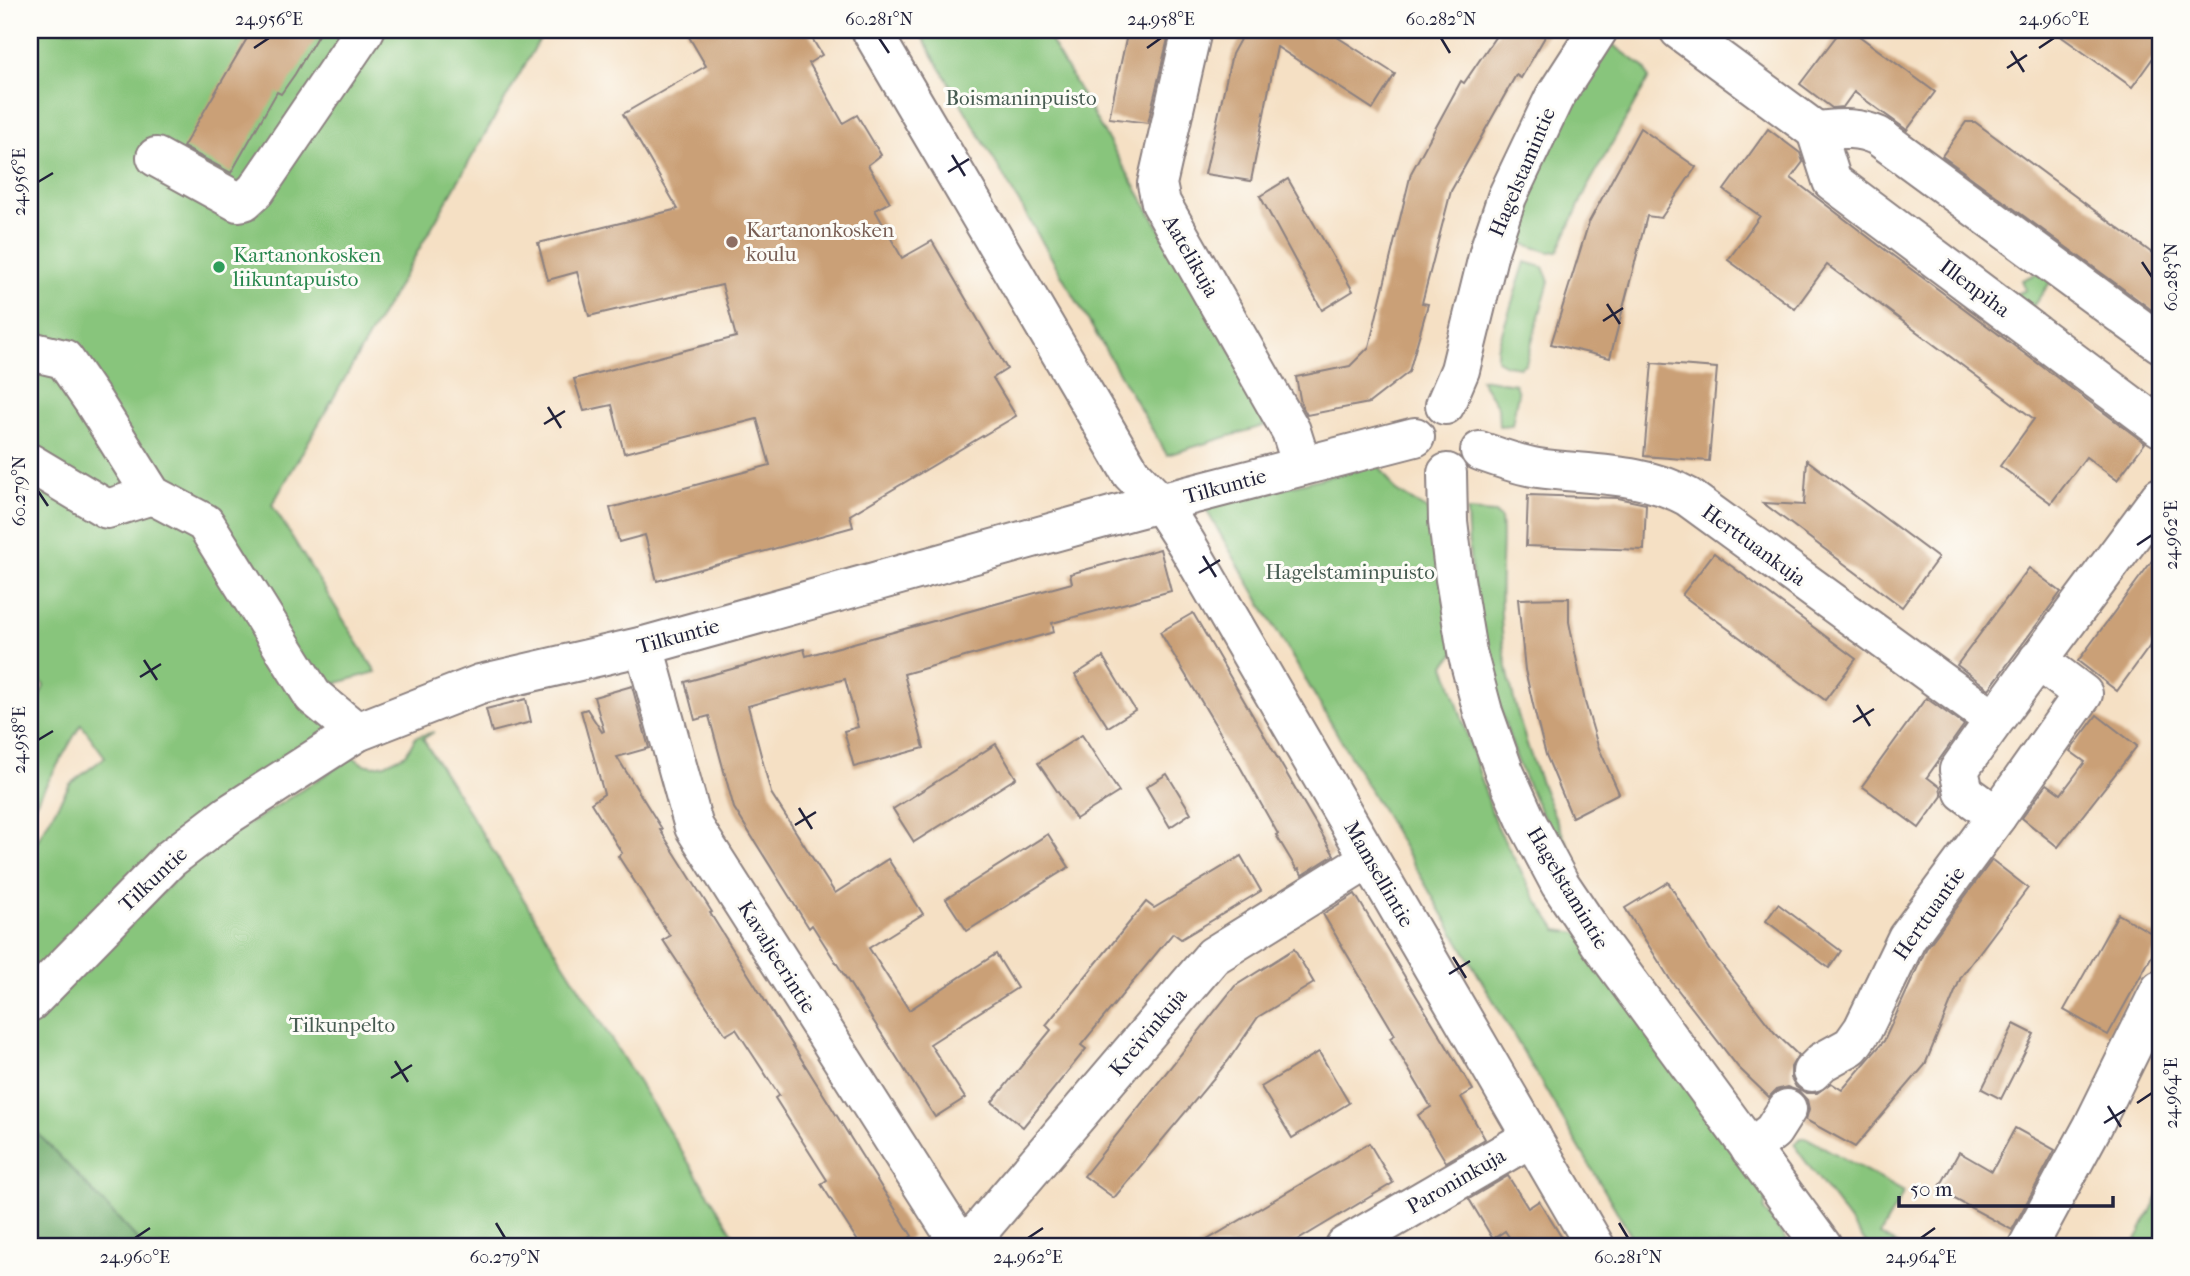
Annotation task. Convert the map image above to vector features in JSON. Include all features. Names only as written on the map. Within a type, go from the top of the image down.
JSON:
[{"type":"street","points":[[156,157],[237,202],[244,201],[256,190],[365,30]]},
{"type":"street","name":"Mamsellintie","points":[[871,30],[1131,473],[1160,503],[1595,1246]]},
{"type":"street","name":"Aatelikuja","points":[[1192,30],[1157,184],[1161,203],[1291,431],[1302,466]]},
{"type":"street","name":"Hagelstamintie","points":[[1445,405],[1460,370],[1490,248],[1507,197],[1553,98],[1598,30]]},
{"type":"street","points":[[1679,30],[1816,131],[1853,127],[1878,136],[2160,343]]},
{"type":"street","name":"Illenpiha","points":[[1816,131],[1832,181],[2160,427]]},
{"type":"street","points":[[30,351],[64,359],[152,495],[205,523],[313,696],[357,732]]},
{"type":"street","points":[[1445,405],[1457,406],[1476,419],[1482,440],[1480,451],[1467,468],[1447,473],[1436,471],[1427,465],[1416,447],[1415,437],[1421,419],[1428,412],[1445,405]]},
{"type":"street","name":"Tilkuntie","points":[[30,1002],[170,859],[228,815],[357,732],[480,684],[644,646],[1160,503],[1415,437]]},
{"type":"street","name":"Herttuankuja","points":[[1480,451],[1510,462],[1536,467],[1667,485],[1688,497],[1994,720]]},
{"type":"street","points":[[30,463],[107,509],[152,495]]},
{"type":"street","name":"Hagelstamintie","points":[[1447,473],[1454,567],[1467,652],[1483,712],[1513,791],[1560,884],[1594,935],[1822,1246]]},
{"type":"street","points":[[1997,816],[1964,793],[1959,770],[2160,497]]},
{"type":"street","name":"Kavaljeerintie","points":[[644,646],[694,827],[960,1246]]},
{"type":"street","name":"Herttuantie","points":[[1812,1072],[1822,1062],[1851,1046],[1863,1029],[1907,938],[2083,694],[2039,660]]},
{"type":"street","name":"Kreivinkuja","points":[[960,1246],[979,1231],[1213,956],[1369,859]]},
{"type":"street","points":[[2028,1246],[2093,1126],[2160,989]]},
{"type":"street","points":[[1750,1149],[1773,1131],[1787,1109]]},
{"type":"street","name":"Paroninkuja","points":[[1345,1246],[1532,1137]]},
{"type":"green space","name":"Kartanonkosken liikuntapuisto","points":[[30,30],[545,30],[272,505],[376,672],[337,683],[341,712],[336,729],[30,986],[30,853],[70,784],[105,757],[81,724],[30,813],[30,718],[44,686],[30,667]]},
{"type":"green space","name":"Boismaninpuisto","points":[[918,30],[1044,30],[1273,423],[1167,455]]},
{"type":"green space","points":[[1605,39],[1645,68],[1649,78],[1588,186],[1558,251],[1549,252],[1515,241],[1526,189]]},
{"type":"green space","points":[[1525,262],[1543,267],[1549,281],[1526,363],[1520,367],[1506,365],[1497,360],[1497,349]]},
{"type":"green space","points":[[2042,271],[2052,280],[2028,313],[2007,298],[2026,290],[2022,280]]},
{"type":"green space","points":[[1480,379],[1515,384],[1518,393],[1512,425],[1499,426],[1498,407]]},
{"type":"green space","name":"Hagelstaminpuisto","points":[[1378,464],[1396,491],[1434,514],[1456,651],[1445,665],[1495,822],[1534,896],[1557,930],[1579,933],[1767,1193],[1764,1210],[1790,1246],[1637,1246],[1205,508]]},
{"type":"green space","points":[[1467,511],[1495,513],[1501,519],[1501,618],[1508,675],[1529,750],[1569,848],[1561,853],[1530,790],[1504,722],[1481,632],[1471,572]]},
{"type":"green space","name":"Tilkunpelto","points":[[434,732],[423,739],[741,1246],[30,1246],[30,1022],[199,856],[353,757],[363,764],[385,764],[406,754],[416,737]]},
{"type":"green space","points":[[30,1125],[144,1246],[30,1246]]},
{"type":"green space","points":[[1801,1138],[1807,1138],[1904,1192],[1880,1235],[1899,1246],[1868,1246],[1798,1151],[1795,1144]]},
{"type":"green space","points":[[2160,1193],[2160,1246],[2133,1246]]},
{"type":"building","points":[[252,30],[321,30],[281,94],[277,92],[231,173],[183,147]]},
{"type":"building","points":[[685,30],[807,30],[822,55],[809,63],[843,123],[857,115],[881,155],[868,165],[890,202],[875,210],[902,258],[932,241],[1007,369],[993,378],[1016,416],[850,515],[853,527],[657,581],[645,535],[619,542],[610,508],[770,465],[757,419],[624,453],[612,405],[584,411],[574,379],[736,337],[722,285],[589,316],[577,272],[548,280],[538,243],[678,209],[623,114],[706,66]]},
{"type":"building","points":[[1128,30],[1170,30],[1148,123],[1109,118]]},
{"type":"building","points":[[1245,30],[1326,30],[1395,74],[1373,109],[1277,47],[1251,181],[1205,174],[1232,54]]},
{"type":"building","points":[[1500,30],[1549,30],[1521,78],[1516,75],[1451,191],[1422,303],[1428,304],[1409,372],[1369,403],[1307,415],[1301,404],[1296,377],[1350,366],[1369,347],[1411,173],[1461,81],[1464,83]]},
{"type":"building","points":[[1841,30],[1851,30],[1935,92],[1907,130],[1854,92],[1843,107],[1832,108],[1800,84]]},
{"type":"building","points":[[2052,30],[2160,30],[2160,48],[2132,87]]},
{"type":"building","points":[[1966,122],[1975,122],[2160,259],[2160,316],[1942,156]]},
{"type":"building","points":[[1640,128],[1696,167],[1661,218],[1647,216],[1610,358],[1551,344],[1589,222]]},
{"type":"building","points":[[1768,129],[1800,153],[1803,162],[1791,178],[2145,443],[2117,480],[2086,457],[2051,503],[2000,466],[2034,419],[1827,265],[1795,309],[1728,260],[1760,216],[1724,190]]},
{"type":"building","points":[[1288,179],[1353,291],[1322,310],[1260,196]]},
{"type":"building","points":[[1652,363],[1717,368],[1709,461],[1644,456]]},
{"type":"building","points":[[1807,460],[1938,558],[1902,607],[1763,503],[1804,505]]},
{"type":"building","points":[[1528,495],[1617,498],[1646,504],[1644,550],[1526,546]]},
{"type":"building","points":[[1160,549],[1171,591],[1052,623],[1054,632],[904,674],[924,748],[854,767],[844,731],[858,727],[845,679],[748,706],[771,793],[835,893],[888,859],[923,914],[869,948],[909,1010],[996,954],[1017,988],[930,1044],[965,1098],[935,1117],[812,925],[809,928],[734,808],[709,716],[695,720],[685,682],[804,649],[806,656],[1072,583],[1070,574]]},
{"type":"building","points":[[2160,550],[2160,632],[2117,691],[2078,661]]},
{"type":"building","points":[[1714,553],[1856,659],[1825,700],[1682,595]]},
{"type":"building","points":[[2029,568],[2061,592],[1989,689],[1957,665]]},
{"type":"building","points":[[1569,598],[1569,622],[1585,702],[1598,746],[1619,793],[1572,817],[1546,755],[1535,713],[1525,670],[1518,599]]},
{"type":"building","points":[[1193,613],[1334,855],[1302,875],[1276,835],[1278,834],[1234,756],[1160,632]]},
{"type":"building","points":[[1103,657],[1135,710],[1108,727],[1075,675]]},
{"type":"building","points":[[632,686],[649,748],[617,757],[712,912],[710,913],[912,1236],[897,1246],[861,1246],[821,1184],[827,1180],[775,1098],[779,1095],[736,1029],[726,1035],[663,940],[670,936],[618,856],[622,853],[591,803],[604,794],[581,711],[587,709],[602,732],[604,731],[594,697]]},
{"type":"building","points":[[1926,698],[1964,725],[1927,777],[1940,787],[1942,796],[1919,828],[1862,786]]},
{"type":"building","points":[[526,699],[531,722],[492,732],[486,709]]},
{"type":"building","points":[[2097,715],[2137,746],[2058,847],[2022,818],[2047,784],[2061,794],[2085,762],[2070,751]]},
{"type":"building","points":[[1082,735],[1119,792],[1076,819],[1038,763]]},
{"type":"building","points":[[996,744],[1016,778],[914,842],[893,809]]},
{"type":"building","points":[[1167,774],[1191,813],[1170,827],[1146,787]]},
{"type":"building","points":[[1048,834],[1069,867],[967,931],[946,899]]},
{"type":"building","points":[[1241,856],[1261,891],[1181,939],[1173,933],[1081,1045],[1086,1049],[1023,1127],[992,1102],[1051,1030],[1046,1025],[1146,902],[1154,908]]},
{"type":"building","points":[[1992,860],[2028,888],[1961,977],[1925,1065],[1855,1147],[1806,1120],[1809,1109],[1807,1100],[1799,1091],[1787,1087],[1776,1090],[1769,1097],[1738,1067],[1671,981],[1625,908],[1668,882],[1711,951],[1774,1032],[1798,1055],[1791,1067],[1791,1078],[1796,1087],[1806,1093],[1817,1093],[1831,1083],[1842,1090],[1884,1041],[1926,949]]},
{"type":"building","points":[[1355,894],[1473,1090],[1461,1097],[1485,1139],[1446,1162],[1418,1115],[1431,1107],[1390,1038],[1395,1035],[1323,914]]},
{"type":"building","points":[[1778,904],[1841,951],[1829,968],[1766,921]]},
{"type":"building","points":[[2118,914],[2160,938],[2160,941],[2108,1035],[2064,1010]]},
{"type":"building","points":[[1294,949],[1314,983],[1258,1017],[1228,1061],[1114,1198],[1084,1176],[1235,986]]},
{"type":"building","points":[[2014,1024],[2034,1034],[2001,1099],[1982,1089]]},
{"type":"building","points":[[1319,1052],[1349,1103],[1292,1138],[1261,1087]]},
{"type":"building","points":[[2015,1128],[2055,1150],[2012,1230],[1938,1190],[1959,1152],[1992,1171]]},
{"type":"building","points":[[1369,1143],[1393,1183],[1288,1246],[1197,1246]]},
{"type":"building","points":[[1508,1176],[1528,1208],[1539,1201],[1567,1246],[1515,1246],[1505,1231],[1493,1239],[1469,1199]]},
{"type":"place","name":"Kartanonkosken koulu","points":[[732,242]]},
{"type":"place","name":"Kartanonkosken liikuntapuisto","points":[[219,267]]}]
